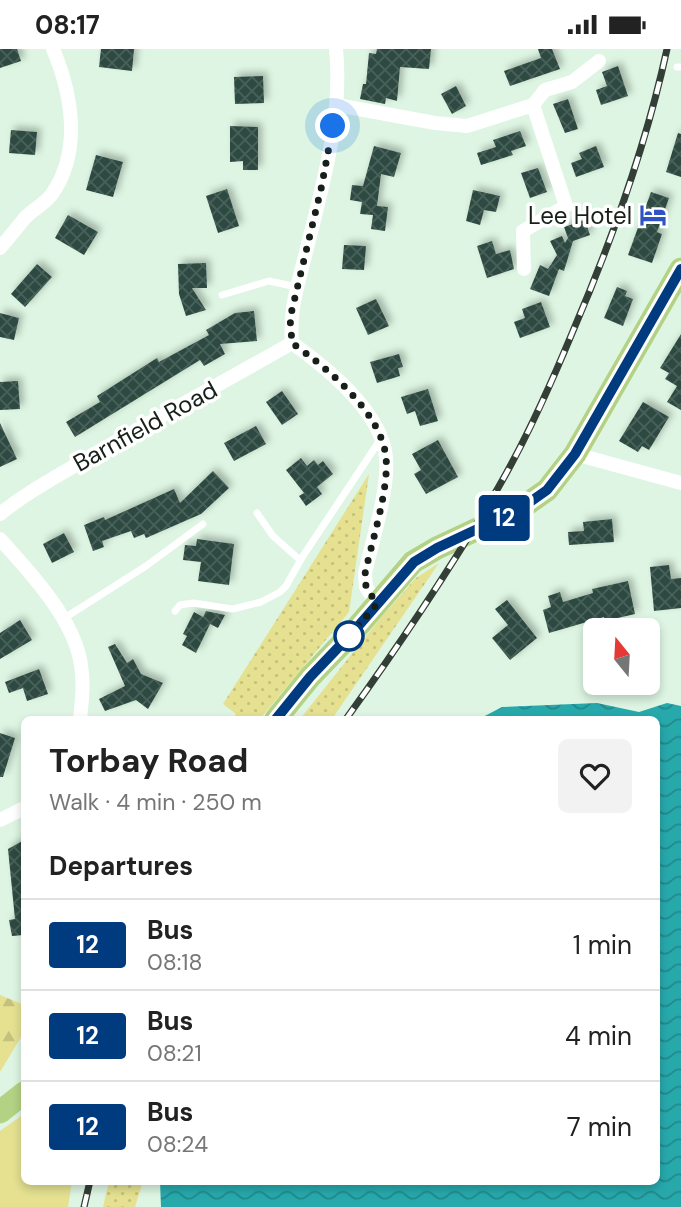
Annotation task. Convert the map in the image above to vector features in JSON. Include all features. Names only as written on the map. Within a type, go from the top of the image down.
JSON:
[{"type":"main road","points":[[278,716],[414,562],[437,548],[520,509],[547,490],[575,454],[681,269]]},
{"type":"main road","points":[[0,1112],[21,1095]]},
{"type":"street","points":[[0,249],[25,218],[51,194],[64,167],[73,135],[63,73],[53,49]]},
{"type":"street","points":[[336,49],[337,105],[321,189],[290,318],[292,343],[328,369],[368,413],[386,456],[385,482],[365,574],[366,587],[377,604]]},
{"type":"street","points":[[337,105],[435,123],[467,126],[533,105],[545,90],[572,82],[599,61]]},
{"type":"street","points":[[524,269],[523,231],[566,206],[533,105]]},
{"type":"street","name":"Barnfield Road","points":[[0,514],[26,493],[292,343]]},
{"type":"street","points":[[575,454],[681,484]]},
{"type":"street","points":[[0,539],[24,565],[71,635],[81,662],[83,688],[80,716]]},
{"type":"street","points":[[0,820],[21,810]]},
{"type":"lane","points":[[222,295],[269,281],[297,288]]},
{"type":"lane","points":[[175,611],[180,605],[193,603],[233,609],[272,597],[286,586],[380,439]]},
{"type":"lane","points":[[257,513],[273,536],[300,561]]},
{"type":"lane","points":[[62,619],[146,566],[203,524]]},
{"type":"green space","points":[[369,474],[349,612],[262,716],[234,716],[236,714],[223,704]]},
{"type":"green space","points":[[439,563],[334,716],[302,716],[383,615],[416,578]]},
{"type":"green space","points":[[0,995],[21,1004],[21,1037],[0,1072]]},
{"type":"green space","points":[[21,1116],[21,1185],[71,1185],[68,1207],[0,1207],[0,1131]]},
{"type":"green space","points":[[108,1185],[142,1185],[135,1207],[103,1207]]},
{"type":"water","points":[[597,703],[639,712],[667,703],[681,706],[681,1207],[161,1207],[160,1185],[660,1185],[660,716],[485,716],[502,707]]},
{"type":"building","points":[[0,49],[17,49],[21,61],[0,68]]},
{"type":"building","points":[[101,49],[134,49],[132,71],[99,67]]},
{"type":"building","points":[[377,49],[431,49],[429,69],[400,67],[397,101],[386,98],[385,104],[360,99],[363,84],[366,84],[369,53],[376,54]]},
{"type":"building","points":[[538,49],[552,49],[560,69],[510,86],[504,71],[541,58]]},
{"type":"building","points":[[618,66],[628,96],[601,105],[596,90],[607,86],[602,72]]},
{"type":"building","points":[[263,76],[264,103],[235,104],[234,77]]},
{"type":"building","points":[[456,86],[466,106],[452,114],[441,94]]},
{"type":"building","points":[[568,99],[578,129],[565,133],[553,104]]},
{"type":"building","points":[[230,126],[258,127],[258,170],[243,170],[243,161],[230,162]]},
{"type":"building","points":[[11,130],[37,132],[35,155],[9,153]]},
{"type":"building","points":[[520,131],[526,146],[511,151],[513,155],[481,165],[477,153],[496,147],[493,140]]},
{"type":"building","points":[[678,133],[681,134],[681,177],[666,172]]},
{"type":"building","points":[[374,146],[401,153],[394,177],[381,174],[377,206],[388,207],[385,231],[371,229],[373,215],[360,214],[362,202],[350,200],[352,185],[363,186]]},
{"type":"building","points":[[596,146],[604,167],[576,177],[571,163],[582,159],[579,153]]},
{"type":"building","points":[[96,155],[123,162],[113,197],[86,190]]},
{"type":"building","points":[[538,168],[547,192],[530,198],[521,173]]},
{"type":"building","points":[[227,189],[239,226],[218,233],[206,196]]},
{"type":"building","points":[[473,190],[500,196],[496,212],[484,210],[480,225],[466,221]]},
{"type":"building","name":"Lee Hotel","points":[[651,192],[669,198],[657,232],[662,234],[652,263],[628,255]]},
{"type":"building","points":[[68,215],[98,232],[84,255],[55,238]]},
{"type":"building","points":[[585,220],[590,235],[573,241],[564,271],[559,269],[549,296],[530,289],[540,265],[548,269],[557,255],[550,241],[562,236],[565,243],[568,238],[564,227]]},
{"type":"building","points":[[492,241],[496,254],[510,250],[514,269],[487,278],[477,246]]},
{"type":"building","points":[[344,245],[366,246],[364,270],[342,269]]},
{"type":"building","points":[[206,263],[207,288],[192,288],[206,310],[186,316],[179,294],[178,264]]},
{"type":"building","points":[[37,264],[52,277],[25,307],[11,294]]},
{"type":"building","points":[[617,287],[627,291],[625,296],[633,299],[623,326],[604,318]]},
{"type":"building","points":[[376,299],[389,326],[368,335],[356,308]]},
{"type":"building","points":[[541,302],[550,327],[520,338],[514,322],[525,318],[522,309]]},
{"type":"building","points":[[254,311],[257,341],[220,344],[225,354],[204,366],[200,360],[75,437],[66,422],[100,402],[97,396],[157,358],[159,362],[209,335],[206,330],[235,313]]},
{"type":"building","points":[[0,313],[19,318],[14,340],[0,337]]},
{"type":"building","points":[[681,334],[681,410],[667,402],[677,386],[665,379],[669,373],[660,368]]},
{"type":"building","points":[[399,354],[403,367],[398,368],[400,376],[377,383],[370,362]]},
{"type":"building","points":[[18,381],[20,409],[0,410],[0,382]]},
{"type":"building","points":[[428,389],[438,421],[420,426],[415,411],[407,414],[401,397]]},
{"type":"building","points":[[282,391],[298,414],[282,425],[266,402]]},
{"type":"building","points":[[643,402],[669,417],[649,450],[642,446],[638,452],[619,441]]},
{"type":"building","points":[[0,423],[17,459],[0,467]]},
{"type":"building","points":[[256,426],[266,444],[234,461],[224,443]]},
{"type":"building","points":[[438,440],[458,477],[426,494],[414,474],[421,470],[412,454]]},
{"type":"building","points":[[301,458],[307,466],[314,460],[318,465],[323,461],[333,474],[317,487],[322,494],[306,506],[299,496],[304,493],[286,470]]},
{"type":"building","points":[[213,471],[229,488],[201,514],[146,538],[144,534],[134,538],[131,531],[102,541],[104,547],[93,551],[84,525],[104,517],[105,520],[174,489],[180,503]]},
{"type":"building","points":[[612,519],[614,542],[569,545],[568,532],[584,531],[583,522]]},
{"type":"building","points":[[64,533],[74,552],[52,563],[43,544]]},
{"type":"building","points":[[197,539],[234,544],[229,585],[198,581],[201,562],[183,560],[185,545],[196,546]]},
{"type":"building","points":[[669,565],[671,579],[681,578],[681,608],[654,611],[650,567]]},
{"type":"building","points":[[628,581],[635,614],[618,618],[583,618],[583,623],[549,633],[543,610],[551,607],[548,596],[560,592],[563,602],[593,593],[592,589]]},
{"type":"building","points":[[507,600],[537,638],[510,660],[492,638],[508,625],[495,609]]},
{"type":"building","points":[[206,611],[225,615],[218,628],[210,624],[196,653],[182,645],[187,636],[183,634],[194,612],[203,617]]},
{"type":"building","points":[[20,620],[32,640],[0,659],[0,633]]},
{"type":"building","points":[[115,644],[127,663],[133,659],[141,674],[163,683],[148,709],[136,700],[105,711],[99,699],[125,686],[108,647]]},
{"type":"building","points":[[39,669],[48,694],[27,701],[23,688],[9,693],[5,682]]},
{"type":"building","points":[[0,733],[15,738],[3,777],[0,777]]},
{"type":"building","points":[[21,842],[21,935],[12,936],[9,920],[15,919],[8,849]]},
{"type":"railway","points":[[348,716],[462,547],[509,469],[538,411],[614,227],[649,121],[667,49]]},
{"type":"railway","points":[[84,1207],[89,1185]]},
{"type":"bus line","name":"12","points":[[278,716],[414,562],[437,548],[500,520],[547,490],[575,454],[681,269]]},
{"type":"place","name":"Lee Hotel","points":[[653,215]]},
{"type":"route","points":[[333,126],[290,318],[292,343],[328,369],[368,413],[386,456],[385,482],[365,574],[366,587],[377,604],[349,636]]}]
